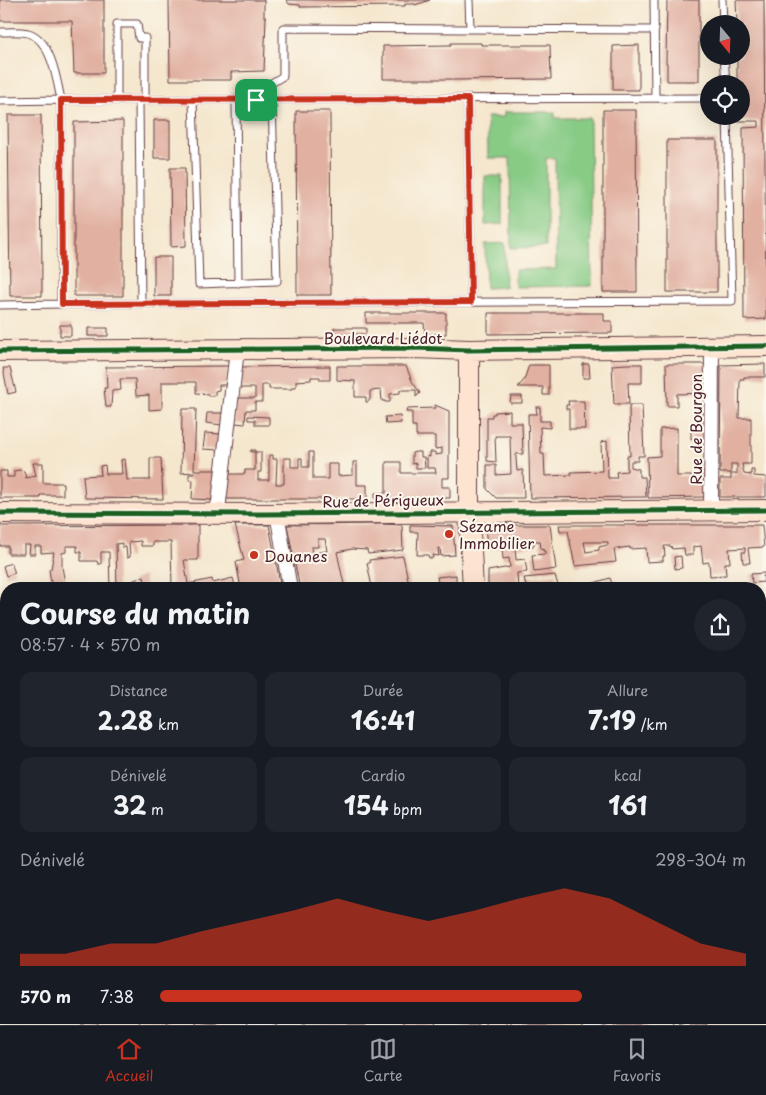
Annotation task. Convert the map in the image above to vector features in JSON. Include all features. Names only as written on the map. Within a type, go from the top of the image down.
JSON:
[{"type":"main road","name":"Boulevard Liédot","points":[[0,351],[414,348],[469,350],[546,347],[766,346]]},
{"type":"main road","points":[[469,350],[469,512],[472,582]]},
{"type":"main road","name":"Rue de Périgueux","points":[[0,513],[277,514],[766,510]]},
{"type":"street","name":"Rue de Bourgon","points":[[711,511],[712,347]]},
{"type":"street","points":[[215,514],[237,350]]},
{"type":"street","points":[[277,514],[289,582]]},
{"type":"lane","points":[[469,0],[470,29]]},
{"type":"lane","points":[[654,0],[655,98]]},
{"type":"lane","points":[[722,0],[723,15]]},
{"type":"lane","points":[[117,100],[118,24],[137,24],[139,38],[145,38],[142,100],[141,304]]},
{"type":"lane","points":[[256,100],[261,88],[283,76],[282,28],[655,30]]},
{"type":"lane","points":[[0,32],[28,33],[40,39],[55,73],[61,100],[62,304]]},
{"type":"lane","points":[[0,101],[700,98]]},
{"type":"lane","points":[[468,99],[471,302]]},
{"type":"lane","points":[[193,100],[198,284],[277,282],[272,100]]},
{"type":"lane","points":[[236,100],[238,283]]},
{"type":"lane","points":[[0,305],[732,301],[727,125]]},
{"type":"green space","points":[[504,112],[555,112],[555,118],[590,118],[592,286],[515,287],[515,270],[556,269],[555,158],[546,158],[546,247],[511,248],[510,158],[488,158],[487,117],[504,117]]},
{"type":"green space","points":[[485,176],[502,176],[502,224],[485,225]]},
{"type":"green space","points":[[505,243],[505,287],[486,288],[485,244]]},
{"type":"building","points":[[0,0],[104,0],[104,73],[74,73],[72,21],[0,21]]},
{"type":"building","points":[[169,0],[264,0],[264,17],[266,17],[264,71],[231,72],[231,80],[170,80]]},
{"type":"building","points":[[286,0],[430,0],[415,5],[405,4],[405,6],[300,7],[300,5],[289,4]]},
{"type":"building","points":[[667,0],[699,0],[699,81],[667,81]]},
{"type":"building","points":[[736,0],[764,0],[766,319],[744,320],[743,128],[759,127],[759,121],[750,121],[750,75],[737,75],[737,65],[750,65],[750,15],[737,15]]},
{"type":"building","points":[[451,43],[550,45],[551,79],[383,79],[383,46],[451,45]]},
{"type":"building","points":[[639,45],[639,90],[613,90],[613,46]]},
{"type":"building","points":[[603,110],[636,110],[637,292],[603,292]]},
{"type":"building","points":[[296,111],[330,111],[331,295],[297,295]]},
{"type":"building","points":[[8,115],[41,115],[42,296],[10,296]]},
{"type":"building","points":[[154,120],[170,120],[170,158],[154,158]]},
{"type":"building","points":[[123,121],[123,296],[74,296],[74,122]]},
{"type":"building","points":[[667,140],[717,140],[717,292],[667,292]]},
{"type":"building","points":[[170,168],[185,168],[186,246],[171,247]]},
{"type":"building","points":[[154,257],[171,257],[171,296],[154,296]]},
{"type":"building","points":[[366,313],[446,313],[446,334],[425,334],[424,323],[366,323]]},
{"type":"building","points":[[488,313],[604,313],[604,321],[612,321],[612,333],[488,334]]},
{"type":"building","points":[[60,325],[71,325],[71,336],[60,336]]},
{"type":"building","points":[[88,328],[108,328],[108,336],[88,336]]},
{"type":"building","points":[[334,328],[366,328],[366,334],[334,335]]},
{"type":"building","points":[[583,364],[589,364],[590,378],[583,378]]},
{"type":"building","points":[[642,364],[642,383],[628,383],[629,404],[614,404],[612,365]]},
{"type":"building","points":[[666,364],[708,364],[707,393],[677,394],[677,406],[667,406]]},
{"type":"building","points":[[765,364],[765,377],[744,377],[744,379],[740,379],[739,418],[751,418],[751,464],[742,464],[744,474],[751,475],[751,470],[754,470],[754,476],[766,477],[766,497],[720,497],[720,479],[731,479],[731,474],[737,474],[737,464],[731,464],[731,473],[720,473],[721,365]]},
{"type":"building","points":[[529,365],[549,365],[549,395],[543,395],[543,387],[518,387],[524,380]]},
{"type":"building","points":[[228,366],[226,385],[219,385],[219,390],[215,391],[215,396],[196,393],[196,382],[162,382],[162,409],[149,410],[149,395],[136,396],[135,379],[120,379],[121,390],[112,391],[111,407],[106,407],[104,388],[107,388],[106,367]]},
{"type":"building","points":[[330,366],[330,380],[320,380],[320,377],[311,377],[311,380],[296,381],[296,387],[292,387],[292,389],[269,389],[269,385],[262,385],[262,402],[255,402],[255,410],[246,410],[245,424],[235,423],[235,398],[255,398],[255,388],[236,388],[239,367]]},
{"type":"building","points":[[337,366],[406,366],[412,381],[420,393],[416,397],[416,390],[400,390],[400,393],[390,394],[390,402],[385,402],[382,401],[381,390],[370,391],[370,399],[366,402],[366,397],[355,397],[355,381],[337,380]]},
{"type":"building","points":[[3,368],[10,368],[16,392],[8,394]]},
{"type":"building","points":[[511,396],[522,396],[522,403],[510,403]]},
{"type":"building","points":[[568,401],[584,401],[585,429],[569,429],[569,409],[566,409],[566,405],[569,405]]},
{"type":"building","points":[[435,405],[449,411],[449,478],[442,478],[442,487],[450,487],[450,498],[375,499],[375,493],[386,493],[386,462],[401,462],[401,473],[436,473],[435,468],[427,468],[427,456],[430,457],[430,452],[435,452],[435,455],[442,454],[442,448],[435,449],[435,436],[416,436],[416,426],[412,426],[412,412],[406,412],[407,409],[435,408]]},
{"type":"building","points":[[629,405],[642,405],[644,456],[638,456],[638,461],[631,461],[631,467],[639,469],[639,477],[645,477],[646,497],[530,498],[528,414],[537,414],[536,407],[540,407],[540,421],[550,421],[550,428],[540,427],[541,454],[544,454],[545,476],[571,475],[571,472],[602,471],[601,442],[607,441],[608,478],[617,478],[616,472],[627,471],[627,456],[630,456]]},
{"type":"building","points":[[182,409],[196,409],[194,470],[217,470],[214,500],[192,499],[193,480],[189,480],[189,474],[194,474],[194,472],[181,473]]},
{"type":"building","points":[[510,411],[510,423],[522,423],[523,454],[516,454],[516,459],[517,471],[523,470],[524,498],[496,498],[487,489],[487,465],[496,465],[496,475],[511,474],[510,436],[495,436],[496,462],[487,461],[487,417],[492,417],[492,414],[495,414],[495,412]]},
{"type":"building","points":[[207,413],[223,413],[222,425],[206,423]]},
{"type":"building","points":[[695,413],[707,413],[707,438],[691,439],[691,428],[695,428]]},
{"type":"building","points":[[248,416],[269,417],[269,425],[255,425],[255,420],[248,420]]},
{"type":"building","points":[[400,416],[401,423],[386,424],[385,417]]},
{"type":"building","points":[[677,428],[677,476],[699,476],[699,471],[706,471],[706,497],[648,498],[647,457],[660,456],[660,429]]},
{"type":"building","points":[[205,433],[221,434],[219,450],[203,449]]},
{"type":"building","points":[[255,452],[261,452],[261,472],[258,472],[258,480],[269,480],[269,455],[273,455],[273,459],[277,459],[276,484],[284,484],[284,458],[291,458],[291,467],[299,467],[299,458],[302,458],[302,467],[309,467],[309,452],[313,452],[313,479],[328,479],[328,464],[338,464],[338,476],[353,475],[353,462],[357,462],[357,485],[367,485],[367,499],[224,499],[227,471],[230,471],[230,474],[245,474],[245,470],[255,470]]},
{"type":"building","points":[[421,452],[421,457],[424,457],[425,468],[416,468],[416,463],[412,464],[412,453]]},
{"type":"building","points":[[150,458],[161,458],[163,499],[85,498],[83,476],[101,475],[100,466],[105,465],[106,474],[122,474],[121,460],[125,459],[127,480],[150,480]]},
{"type":"building","points":[[33,463],[43,463],[43,483],[63,483],[63,495],[40,495],[41,498],[0,498],[0,471],[7,471],[7,477],[14,477],[14,471],[19,470],[24,471],[26,478],[36,476]]},
{"type":"building","points":[[198,525],[198,560],[184,560],[188,582],[172,582],[171,542],[153,542],[153,546],[141,546],[141,541],[129,542],[130,557],[127,558],[126,547],[122,547],[122,543],[116,544],[117,582],[110,582],[109,552],[101,552],[101,564],[98,564],[97,561],[81,561],[81,552],[77,552],[77,546],[66,546],[66,552],[62,553],[65,582],[51,582],[49,569],[51,569],[54,552],[41,553],[41,546],[35,546],[35,554],[29,554],[30,545],[24,545],[24,554],[8,554],[8,546],[0,546],[0,526]]},
{"type":"building","points":[[235,525],[269,525],[280,582],[240,582],[236,562],[244,560]]},
{"type":"building","points":[[287,525],[402,525],[403,550],[368,554],[367,550],[352,549],[337,552],[343,582],[299,582]],"holes":[[[318,539],[325,539],[327,551],[312,553],[311,547],[318,547]]]},
{"type":"building","points":[[410,525],[453,526],[455,555],[441,556],[440,548],[438,548],[439,556],[433,555],[433,558],[429,558],[428,555],[417,555],[418,532],[410,532]]},
{"type":"building","points":[[485,525],[550,525],[556,569],[534,572],[532,555],[545,554],[545,551],[543,551],[543,548],[541,549],[540,541],[534,541],[534,546],[515,548],[516,560],[525,559],[527,572],[517,573],[518,582],[488,582],[488,571],[510,567],[509,558],[503,559],[502,548],[489,549],[487,547]]},
{"type":"building","points":[[559,525],[762,525],[764,547],[748,548],[750,563],[743,563],[742,552],[745,552],[745,548],[729,549],[730,563],[725,563],[726,575],[710,576],[709,562],[703,563],[701,546],[693,547],[693,555],[685,555],[684,548],[672,549],[671,546],[664,546],[665,556],[663,556],[663,561],[647,562],[646,548],[614,549],[616,562],[575,566],[568,531],[560,531]],"holes":[[[584,542],[608,542],[608,545],[599,547],[599,550],[586,552]]]},
{"type":"building","points":[[403,556],[409,582],[371,582],[367,563],[370,563],[369,560]]},
{"type":"building","points":[[681,556],[682,568],[675,569],[674,557]]},
{"type":"building","points":[[11,563],[15,573],[6,576],[3,566]]},
{"type":"building","points":[[765,573],[765,576],[763,576],[764,582],[752,582],[751,574]]},
{"type":"building","points":[[456,575],[456,582],[438,582],[437,577]]},
{"type":"building","points":[[555,575],[557,582],[525,582],[524,578]]},
{"type":"building","points":[[144,576],[145,582],[132,581]]},
{"type":"building","points":[[233,578],[234,582],[217,582]]},
{"type":"building","points":[[610,578],[611,582],[597,582]]},
{"type":"building","points":[[212,579],[213,582],[198,582]]},
{"type":"building","points":[[82,1024],[98,1025],[82,1025]]},
{"type":"building","points":[[140,1024],[168,1025],[140,1025]]},
{"type":"building","points":[[302,1024],[365,1024],[365,1025]]},
{"type":"building","points":[[405,1024],[436,1025],[405,1025]]},
{"type":"building","points":[[461,1024],[478,1025],[461,1025]]},
{"type":"building","points":[[511,1024],[565,1024],[563,1025]]},
{"type":"building","points":[[674,1024],[674,1025],[614,1025]]},
{"type":"building","points":[[690,1024],[707,1025],[690,1025]]},
{"type":"cycle path","points":[[0,351],[414,348],[469,350],[766,346]]},
{"type":"cycle path","points":[[0,513],[263,514],[766,510]]},
{"type":"place","name":"Sézame Immobilier","points":[[449,534]]},
{"type":"place","name":"Douanes","points":[[254,555]]},
{"type":"route","points":[[468,99],[471,302],[62,304],[61,100],[256,100],[468,99]]}]
